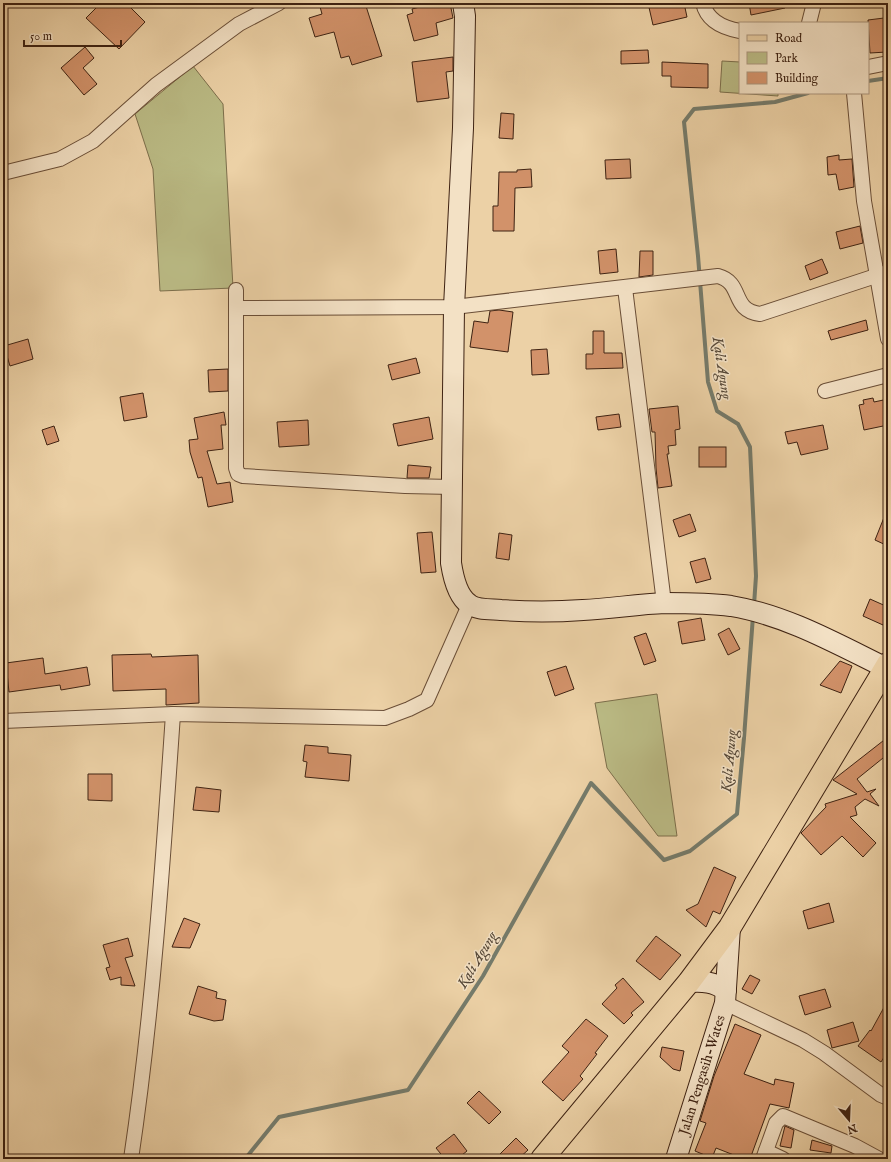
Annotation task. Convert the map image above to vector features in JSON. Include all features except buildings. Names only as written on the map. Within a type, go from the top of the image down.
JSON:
[{"type":"main road","points":[[542,1159],[689,982],[730,927],[887,666]]},
{"type":"street","points":[[3,174],[60,159],[93,141],[162,80],[238,24],[279,3]]},
{"type":"street","points":[[463,3],[465,16],[463,128],[454,307],[452,487],[452,570],[460,592],[469,604],[484,609],[522,611],[583,610],[664,603],[706,604],[754,612],[805,629],[887,666]]},
{"type":"street","points":[[703,3],[705,11],[714,21],[727,29],[739,31]]},
{"type":"street","points":[[809,22],[814,3]]},
{"type":"street","points":[[869,67],[888,64]]},
{"type":"street","points":[[854,94],[864,200],[882,274],[888,339]]},
{"type":"street","points":[[236,308],[454,307],[718,276],[727,278],[731,282],[742,305],[749,313],[760,314],[882,274]]},
{"type":"street","points":[[626,288],[664,603]]},
{"type":"street","points":[[236,290],[236,468],[238,474],[243,476],[405,486],[452,487]]},
{"type":"street","points":[[825,391],[888,375]]},
{"type":"street","points":[[3,721],[173,714],[385,718],[410,709],[427,700],[469,604]]},
{"type":"street","points":[[131,1159],[144,1065],[163,861],[173,714]]},
{"type":"street","name":"Jalan Pengasih-Wates","points":[[676,1159],[726,996],[730,927]]},
{"type":"street","points":[[689,982],[715,983],[726,996],[824,1053],[881,1095],[888,1098]]},
{"type":"street","points":[[783,1159],[765,1155],[776,1123],[784,1116],[855,1146],[879,1159]]},
{"type":"green space","points":[[722,61],[739,62],[739,93],[720,92]]},
{"type":"green space","points":[[193,66],[223,104],[233,288],[160,291],[153,169],[135,114]]},
{"type":"green space","points":[[749,94],[778,94],[778,96]]},
{"type":"green space","points":[[657,694],[677,836],[658,836],[607,768],[595,703]]},
{"type":"waterway","name":"Kali Agung","points":[[869,81],[888,78]]},
{"type":"waterway","name":"Kali Agung","points":[[754,605],[756,576],[750,447],[738,424],[717,411],[708,382],[698,256],[684,122],[694,109],[775,102],[804,94]]},
{"type":"waterway","name":"Kali Agung","points":[[245,1159],[279,1117],[408,1090],[483,976],[591,783],[664,860],[690,851],[737,814],[753,616]]}]
